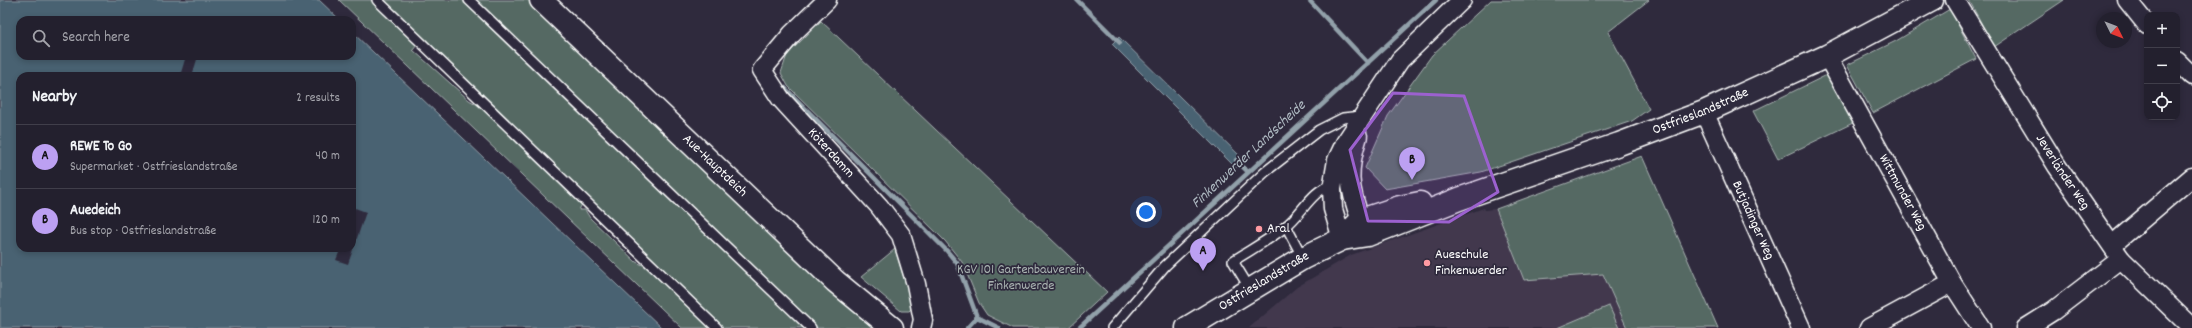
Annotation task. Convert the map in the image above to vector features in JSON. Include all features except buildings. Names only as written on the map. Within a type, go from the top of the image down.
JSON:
[{"type":"street","name":"Aue-Hauptdeich","points":[[541,0],[835,280],[892,328]]},
{"type":"street","name":"Köterdamm","points":[[827,0],[792,34],[762,70],[781,99],[879,206],[901,235],[916,284],[923,320],[921,328]]},
{"type":"street","points":[[1342,239],[1333,208],[1364,115],[1400,60],[1462,0]]},
{"type":"street","name":"Ostfrieslandstraße","points":[[1187,328],[1302,258],[1342,239],[1368,235],[1459,199],[1619,144],[1704,112],[1827,56],[1932,0]]},
{"type":"street","name":"Jeverländer Weg","points":[[1955,0],[2056,166],[2117,252],[2192,328]]},
{"type":"street","points":[[2127,0],[2144,21]]},
{"type":"street","name":"Wittmunder Weg","points":[[1827,56],[1952,283],[1981,328]]},
{"type":"street","points":[[2180,63],[2192,76]]},
{"type":"street","name":"Butjadinger Weg","points":[[1704,112],[1801,328]]},
{"type":"street","points":[[2026,328],[2053,311],[2117,252],[2192,177]]},
{"type":"street","points":[[1341,183],[1353,200],[1361,220]]},
{"type":"street","name":"Ostfrieslandstraße","points":[[1342,239],[1361,220],[1400,207],[1426,201],[1459,199]]},
{"type":"street","points":[[1869,328],[1952,283]]},
{"type":"lane","points":[[377,0],[717,328]]},
{"type":"lane","points":[[468,0],[811,328]]},
{"type":"lane","points":[[1112,328],[1165,266],[1265,172],[1319,130],[1342,118],[1364,115]]},
{"type":"lane","points":[[1250,290],[1233,261],[1286,226],[1312,197],[1341,183]]},
{"type":"lane","points":[[1286,226],[1302,258]]},
{"type":"highlighted area","points":[[1393,93],[1464,96],[1498,192],[1449,222],[1368,221],[1350,150]]},
{"type":"shaded area","name":"Aueschule Finkenwerder","points":[[1484,208],[1485,210],[1496,209],[1524,280],[1603,274],[1627,328],[1249,328],[1297,287],[1351,255]]},
{"type":"green space","points":[[339,0],[372,0],[417,45],[413,50],[469,100],[485,109],[573,193],[582,204],[579,210],[585,210],[590,218],[636,262],[652,269],[714,328],[682,328]]},
{"type":"green space","points":[[382,0],[464,0],[805,328],[723,328]]},
{"type":"green space","points":[[474,0],[529,0],[632,99],[879,328],[816,328]]},
{"type":"green space","points":[[1491,0],[1649,0],[1608,32],[1649,109],[1632,121],[1481,172],[1385,189],[1365,168],[1388,116],[1432,55]]},
{"type":"green space","points":[[1969,0],[2064,0],[1994,47]]},
{"type":"green space","points":[[1950,9],[1976,59],[1873,113],[1847,65],[1896,41]]},
{"type":"green space","name":"KGV 101 Gartenbauverein Finkenwerde","points":[[821,21],[1107,292],[1068,328],[1013,328],[987,315],[979,303],[962,262],[945,241],[788,86],[781,73],[787,55]]},
{"type":"green space","points":[[1829,74],[1855,122],[1778,159],[1753,111]]},
{"type":"green space","points":[[1642,156],[1718,328],[1627,328],[1603,274],[1524,280],[1496,209]]},
{"type":"green space","points":[[895,249],[912,304],[912,308],[909,311],[901,311],[861,277]]},
{"type":"green space","points":[[1609,306],[1619,328],[1557,328]]},
{"type":"water","points":[[0,0],[319,0],[336,16],[16,16],[16,60],[356,60],[356,36],[662,328],[0,328]]},
{"type":"water","points":[[1119,37],[1243,159],[1236,168],[1112,44]]},
{"type":"pier","points":[[185,60],[197,60],[193,72],[181,72]]},
{"type":"pier","points":[[356,208],[366,212],[356,241]]},
{"type":"pier","points":[[339,252],[352,252],[348,264],[336,260]]},
{"type":"waterway","points":[[1077,0],[1120,43]]},
{"type":"waterway","points":[[1309,0],[1368,63]]},
{"type":"waterway","name":"Finkenwerder Landscheide","points":[[1079,328],[1436,0]]},
{"type":"waterway","points":[[785,88],[947,251],[957,263],[977,317]]},
{"type":"waterway","points":[[1236,160],[1248,172]]},
{"type":"waterway","name":"Finkenwerder Landscheide","points":[[967,328],[977,317],[999,328]]},
{"type":"place","name":"Auedeich","points":[[1412,180]]},
{"type":"place","name":"Aral","points":[[1259,229]]},
{"type":"place","name":"Aueschule Finkenwerder","points":[[1427,263]]},
{"type":"place","name":"REWE To Go","points":[[1203,271]]}]
